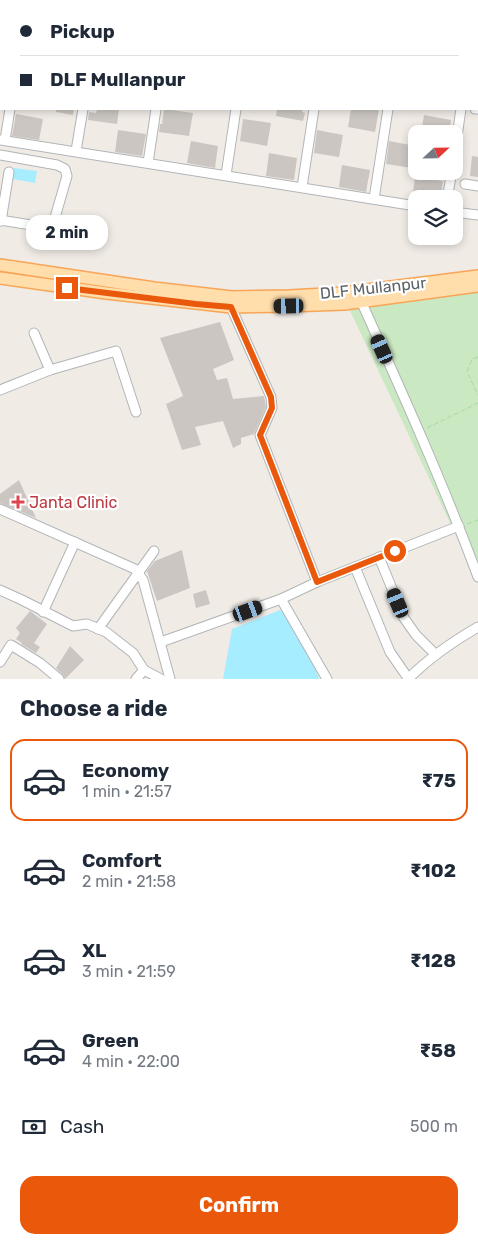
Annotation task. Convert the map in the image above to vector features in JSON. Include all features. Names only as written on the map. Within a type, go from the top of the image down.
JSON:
[{"type":"main road","name":"DLF Mullanpur","points":[[0,265],[154,288],[232,296],[288,296],[343,293],[478,276]]},
{"type":"main road","name":"DLF Mullanpur","points":[[0,278],[115,294],[231,307],[344,304],[478,286]]},
{"type":"street","points":[[10,110],[2,140],[408,205]]},
{"type":"street","points":[[76,152],[83,110]]},
{"type":"street","points":[[148,163],[156,110]]},
{"type":"street","points":[[226,175],[236,110]]},
{"type":"street","points":[[302,188],[314,110]]},
{"type":"street","points":[[374,199],[388,110]]},
{"type":"street","points":[[459,125],[461,110]]},
{"type":"street","points":[[0,155],[57,165],[65,169],[67,176],[54,221],[49,228],[1,220],[9,172]]},
{"type":"street","points":[[465,184],[478,186]]},
{"type":"street","points":[[463,214],[478,216]]},
{"type":"street","points":[[361,301],[459,526],[478,576]]},
{"type":"street","points":[[231,307],[271,397],[272,408],[260,435],[317,582]]},
{"type":"street","points":[[34,333],[50,370]]},
{"type":"street","points":[[0,390],[50,370],[116,351],[136,412]]},
{"type":"street","points":[[0,509],[135,569],[143,580],[170,679]]},
{"type":"street","points":[[161,642],[281,599],[355,566],[459,526]]},
{"type":"street","points":[[43,612],[74,542]]},
{"type":"street","points":[[98,628],[154,551]]},
{"type":"street","points":[[379,557],[404,618],[416,635],[435,654]]},
{"type":"street","points":[[355,566],[390,652],[408,679],[435,654],[458,638],[478,628]]},
{"type":"street","points":[[0,590],[73,626],[87,624],[106,632],[133,653],[144,670],[161,679]]},
{"type":"street","points":[[281,599],[327,679]]},
{"type":"street","points":[[0,662],[11,645],[40,663],[59,679]]},
{"type":"street","points":[[136,679],[144,670]]},
{"type":"path","points":[[478,357],[472,359],[467,372],[478,395]]},
{"type":"path","points":[[419,433],[478,403]]},
{"type":"path","points":[[459,526],[478,520]]},
{"type":"green space","points":[[478,290],[478,582],[347,304]]},
{"type":"water","points":[[14,168],[37,171],[35,183],[13,179]]},
{"type":"water","points":[[280,610],[300,628],[319,679],[223,679],[232,629]]},
{"type":"building","points":[[56,110],[74,110],[73,115],[56,112]]},
{"type":"building","points":[[97,110],[119,110],[117,124],[88,120],[89,112],[96,113]]},
{"type":"building","points":[[164,110],[193,113],[189,136],[159,132],[160,124],[162,124]]},
{"type":"building","points":[[277,110],[303,110],[302,112],[305,113],[303,121],[276,116]]},
{"type":"building","points":[[351,110],[379,110],[375,132],[348,127]]},
{"type":"building","points":[[16,114],[43,119],[39,140],[12,136]]},
{"type":"building","points":[[424,115],[451,120],[450,125],[422,125]]},
{"type":"building","points":[[243,119],[271,123],[267,146],[240,141]]},
{"type":"building","points":[[118,130],[146,134],[142,156],[115,152]]},
{"type":"building","points":[[317,130],[343,135],[339,157],[314,153]]},
{"type":"building","points":[[191,141],[218,146],[215,168],[187,163]]},
{"type":"building","points":[[389,141],[408,145],[408,167],[386,164]]},
{"type":"building","points":[[269,153],[297,158],[294,180],[266,176]]},
{"type":"building","points":[[472,156],[478,157],[478,177],[470,176]]},
{"type":"building","points":[[342,165],[370,170],[366,192],[339,187]]},
{"type":"building","points":[[415,180],[443,181],[442,190],[413,190]]},
{"type":"building","points":[[220,322],[234,360],[213,369],[217,380],[227,378],[233,399],[264,396],[266,407],[254,434],[241,438],[241,444],[233,448],[223,421],[195,427],[201,445],[182,450],[166,404],[183,396],[160,338]]},
{"type":"building","points":[[19,480],[36,518],[0,503],[0,494]]},
{"type":"building","points":[[182,550],[190,588],[157,601],[147,571],[155,561]]},
{"type":"building","points":[[206,590],[210,604],[196,608],[193,594]]},
{"type":"building","points":[[30,611],[47,624],[34,643],[40,647],[36,653],[16,639],[20,633],[16,628]]},
{"type":"building","points":[[70,646],[84,660],[65,679],[56,668]]},
{"type":"place","name":"Janta Clinic","points":[[18,502]]},
{"type":"route","points":[[67,288],[231,307],[271,397],[272,408],[260,435],[317,582],[395,551]]}]
